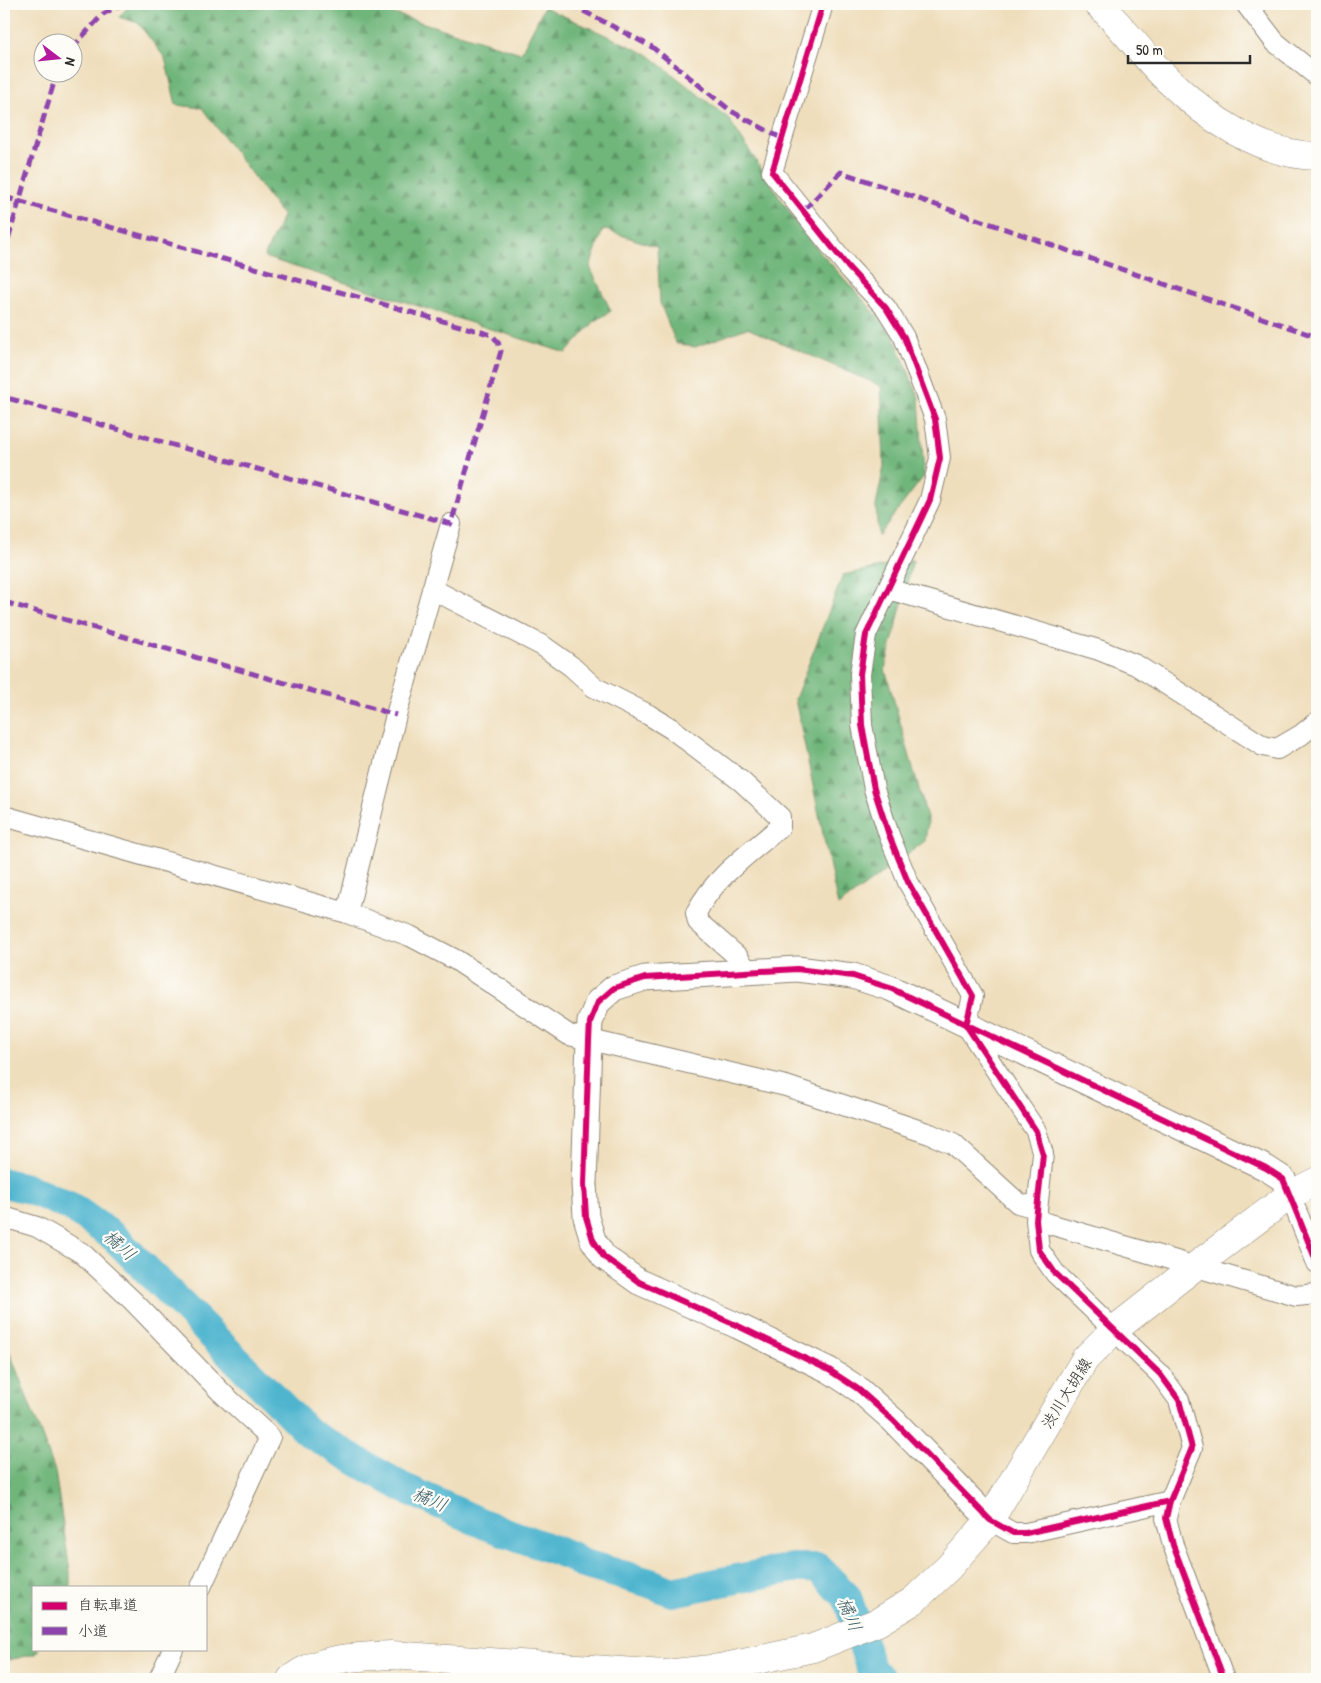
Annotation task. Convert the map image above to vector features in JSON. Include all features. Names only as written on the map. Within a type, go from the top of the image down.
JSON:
[{"type":"main road","points":[[1098,4],[1124,28],[1167,79],[1196,104],[1262,145],[1286,152],[1317,156]]},
{"type":"main road","name":"渋川大胡線","points":[[291,1679],[302,1670],[348,1658],[391,1655],[666,1674],[720,1668],[803,1650],[878,1622],[913,1601],[949,1567],[990,1520],[1085,1359],[1114,1330],[1194,1268],[1290,1195],[1317,1181]]},
{"type":"street","points":[[823,4],[772,172],[848,267],[886,308],[904,336],[935,419],[940,458],[930,500],[866,635],[860,674],[864,734],[874,789],[908,882],[973,996],[966,1025],[1036,1132],[1043,1154],[1036,1214],[1039,1250],[1055,1273],[1160,1374],[1178,1400],[1192,1448],[1170,1501],[1166,1518],[1172,1545],[1224,1679]]},
{"type":"street","points":[[1246,4],[1275,42],[1317,76]]},
{"type":"street","points":[[347,913],[396,715],[451,524]]},
{"type":"street","points":[[432,589],[543,646],[571,666],[594,687],[672,729],[741,781],[780,817],[780,827],[726,873],[702,900],[696,913],[698,922],[738,957],[749,973]]},
{"type":"street","points":[[888,589],[1099,650],[1129,662],[1263,746],[1277,749],[1301,735],[1317,722]]},
{"type":"street","points":[[4,816],[347,913],[410,936],[456,960],[569,1035],[786,1086],[930,1134],[953,1144],[1018,1203],[1036,1214],[1194,1268],[1296,1296],[1317,1294]]},
{"type":"street","points":[[1170,1501],[1026,1533],[1013,1533],[990,1520],[893,1420],[858,1389],[829,1370],[738,1326],[638,1282],[604,1257],[593,1240],[586,1218],[584,1184],[590,1022],[598,1002],[614,988],[645,978],[797,969],[853,976],[890,988],[1266,1168],[1282,1179],[1317,1263]]},
{"type":"street","points":[[4,1217],[37,1227],[82,1252],[133,1301],[222,1393],[270,1437],[201,1586]]},
{"type":"street","points":[[159,1679],[173,1650]]},
{"type":"green space","points":[[131,4],[362,4],[521,53],[544,7],[647,54],[728,118],[804,234],[892,332],[919,398],[924,476],[878,536],[876,506],[884,466],[881,386],[747,328],[695,347],[676,343],[660,303],[657,247],[603,229],[590,267],[611,311],[594,322],[566,353],[264,257],[283,216],[202,108],[176,105],[165,58],[138,23],[119,17]]},
{"type":"green space","points":[[913,560],[885,669],[928,821],[925,841],[838,906],[795,699],[843,575]]},
{"type":"green space","points":[[4,1337],[55,1471],[70,1572],[70,1586],[32,1586],[32,1650],[39,1650],[36,1654],[4,1661]]},
{"type":"waterway","name":"橘川","points":[[4,1183],[26,1188],[71,1207],[114,1237],[309,1433],[402,1487],[486,1525],[571,1556],[580,1563],[650,1583],[672,1592],[792,1568],[818,1568],[847,1597],[872,1672],[881,1679]]},
{"type":"marked path","points":[[82,37],[103,14],[122,4]]},
{"type":"marked path","points":[[570,4],[652,47],[731,111],[781,138]]},
{"type":"marked path","points":[[4,253],[54,82]]},
{"type":"marked path","points":[[804,210],[841,172],[1317,337]]},
{"type":"marked path","points":[[4,197],[492,335],[498,342],[501,351],[451,524],[4,397]]},
{"type":"marked path","points":[[4,602],[396,715]]},
{"type":"marked path","points":[[4,807],[12,817]]},
{"type":"cycle path","points":[[823,4],[772,172],[848,267],[886,308],[904,337],[935,419],[940,458],[930,500],[866,635],[860,674],[862,725],[874,789],[889,835],[908,882],[973,996],[966,1025],[1036,1131],[1043,1154],[1036,1220],[1039,1250],[1055,1273],[1160,1374],[1179,1400],[1192,1448],[1170,1501],[1166,1518],[1173,1545],[1224,1679]]},
{"type":"cycle path","points":[[1170,1501],[1026,1533],[1013,1533],[990,1520],[893,1420],[858,1389],[829,1370],[738,1326],[639,1282],[604,1257],[593,1240],[586,1217],[584,1184],[590,1022],[598,1002],[614,988],[645,978],[797,969],[853,976],[890,988],[1266,1168],[1283,1179],[1317,1263]]}]
